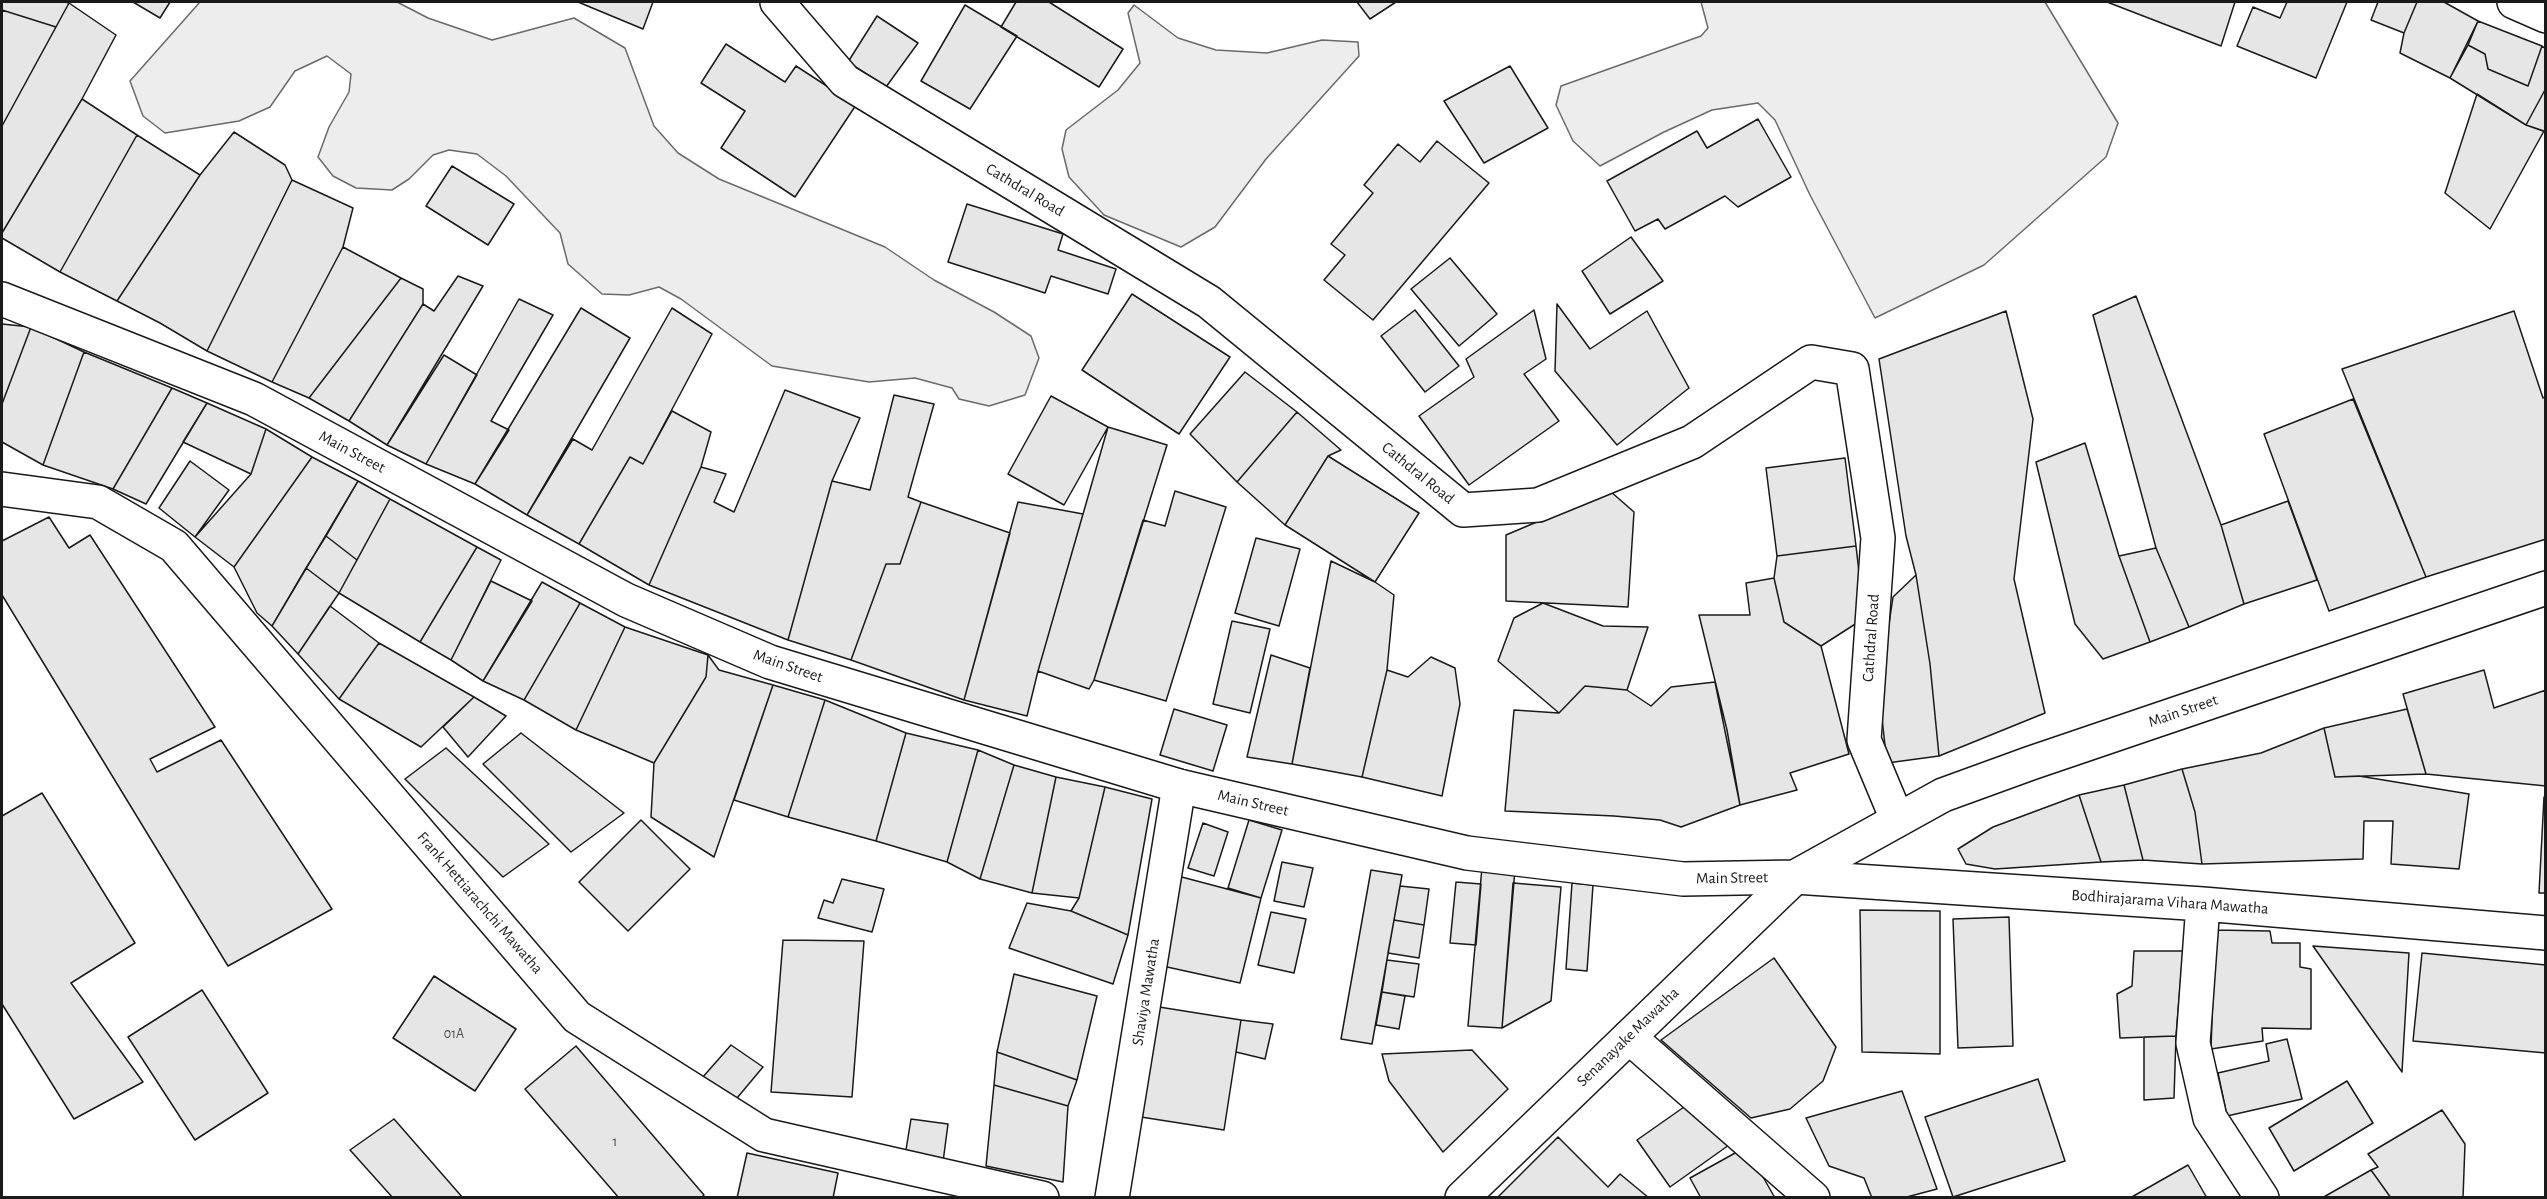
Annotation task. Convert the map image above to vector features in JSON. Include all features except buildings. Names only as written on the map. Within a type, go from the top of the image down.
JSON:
[{"type":"main road","name":"Cathdral Road","points":[[777,2],[845,81],[1209,302],[1463,510],[1538,505],[1692,442],[1811,362],[1852,369],[1878,538],[1864,741],[1897,819]]},
{"type":"main road","points":[[2514,2],[2546,16]]},
{"type":"main road","name":"Main Street","points":[[2,299],[254,399],[626,600],[770,662],[1179,786],[1467,853],[1683,879],[1795,877],[1942,795],[2546,588]]},
{"type":"main road","name":"Frank Hettiarachchi Mawatha","points":[[2,489],[98,502],[174,546],[577,1017],[764,1135],[1042,1197]]},
{"type":"main road","name":"Shaviya Mawatha","points":[[1113,1197],[1179,786]]},
{"type":"main road","name":"Bodhirajarama Vihara Mawatha","points":[[1795,877],[2203,904],[2546,933]]},
{"type":"main road","name":"Senanayake Mawatha","points":[[1462,1197],[1795,877]]},
{"type":"main road","points":[[2203,904],[2193,1043],[2210,1118],[2262,1197]]},
{"type":"main road","points":[[1629,1037],[1813,1197]]},
{"type":"shaded area","points":[[200,2],[397,2],[428,18],[492,40],[574,18],[625,48],[654,126],[678,153],[719,179],[885,247],[934,280],[994,312],[1031,336],[1039,358],[1025,395],[989,406],[959,399],[952,388],[915,378],[869,382],[772,366],[681,299],[659,287],[629,295],[602,294],[568,264],[560,233],[506,176],[477,154],[449,150],[433,155],[409,179],[392,190],[356,188],[333,176],[318,157],[329,127],[349,92],[351,74],[327,56],[295,71],[270,107],[239,121],[165,133],[143,116],[130,81]]},
{"type":"shaded area","points":[[1701,2],[2045,2],[2118,123],[2106,157],[1984,265],[1875,318],[1810,195],[1775,120],[1758,103],[1712,110],[1600,166],[1573,141],[1556,105],[1561,86],[1701,36],[1708,28]]},
{"type":"shaded area","points":[[1134,5],[1178,38],[1216,50],[1267,53],[1322,40],[1358,42],[1359,56],[1266,159],[1215,227],[1181,247],[1104,215],[1069,177],[1062,149],[1066,130],[1118,90],[1140,63],[1128,13]]}]
